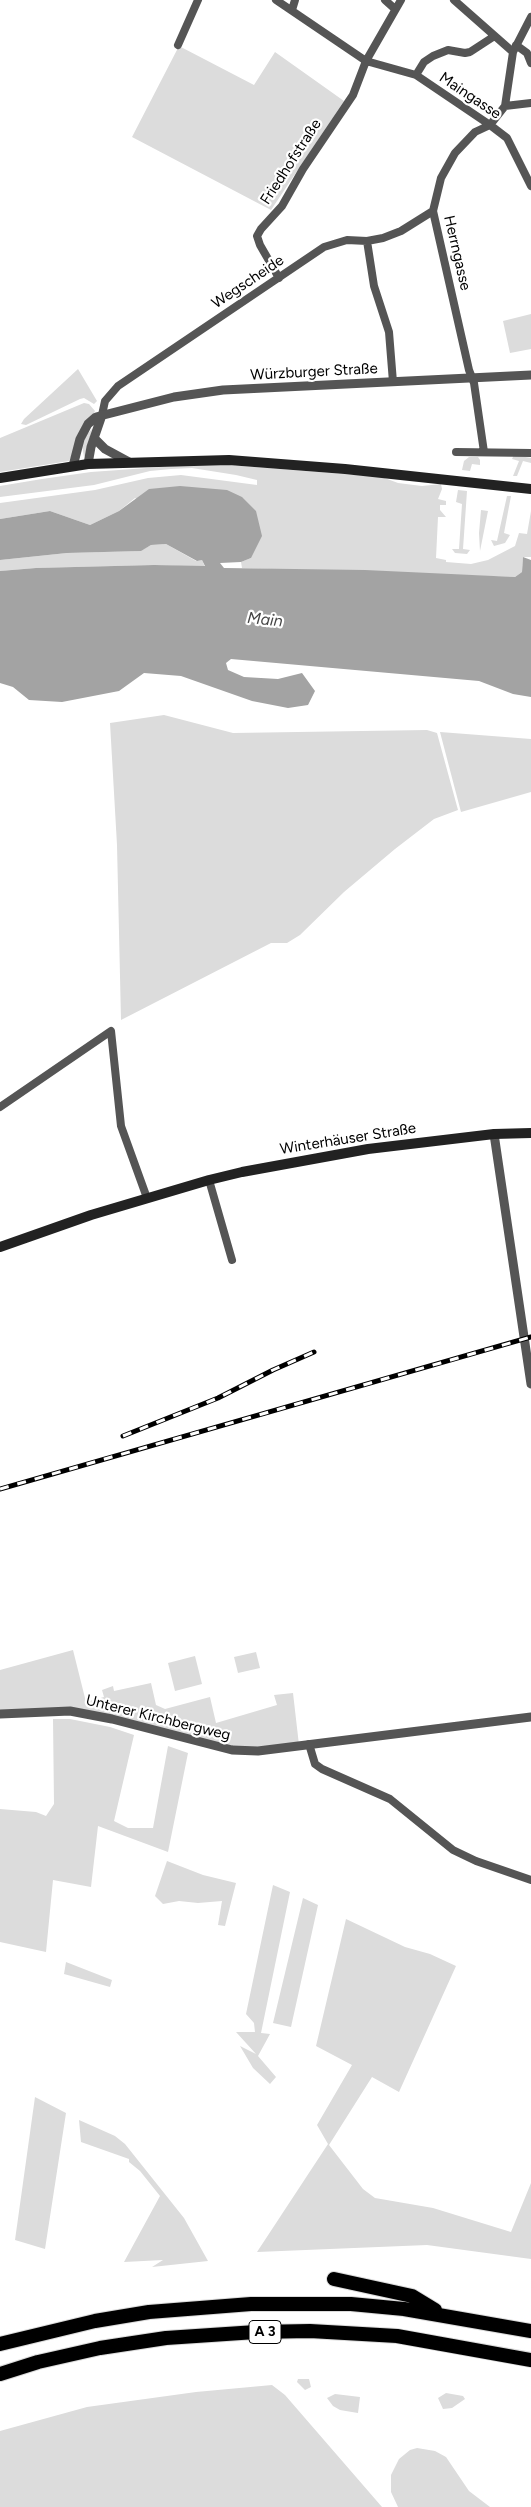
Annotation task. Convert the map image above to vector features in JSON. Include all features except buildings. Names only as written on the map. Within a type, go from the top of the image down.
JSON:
[{"type":"highway","points":[[334,2280],[412,2296],[442,2314]]},
{"type":"highway","name":"A 3","points":[[0,2344],[95,2321],[201,2306],[300,2302],[351,2304],[442,2314],[531,2331]]},
{"type":"highway","name":"A 3","points":[[0,2374],[38,2362],[100,2348],[175,2337],[256,2332],[310,2331],[397,2336],[531,2360]]},
{"type":"main road","points":[[0,478],[88,464],[228,460],[531,488]]},
{"type":"main road","name":"Winterhäuser Straße","points":[[0,1247],[147,1198],[208,1180],[368,1149],[494,1134],[531,1133]]},
{"type":"street","points":[[178,46],[198,0]]},
{"type":"street","name":"Maingasse","points":[[276,0],[366,61],[416,75],[508,138],[531,186]]},
{"type":"street","points":[[292,10],[295,0]]},
{"type":"street","points":[[386,0],[395,9]]},
{"type":"street","points":[[366,61],[401,0]]},
{"type":"street","points":[[454,0],[493,37],[527,53],[531,63]]},
{"type":"street","points":[[531,17],[515,49],[505,106],[531,103]]},
{"type":"street","points":[[416,75],[424,62],[433,56],[448,50],[470,52],[493,37]]},
{"type":"street","name":"Friedhofstraße","points":[[279,278],[260,246],[257,236],[282,206],[303,169],[353,95],[366,61]]},
{"type":"street","name":"Herrngasse","points":[[484,452],[472,377],[433,211],[437,189],[448,164],[474,132],[490,125],[505,106]]},
{"type":"street","name":"Wegscheide","points":[[102,415],[104,401],[118,386],[324,247],[347,240],[367,241],[383,238],[401,231],[433,211]]},
{"type":"street","points":[[367,241],[374,286],[389,332],[393,382]]},
{"type":"street","name":"Würzburger Straße","points":[[73,466],[84,430],[96,417],[198,392],[531,374]]},
{"type":"street","points":[[88,464],[102,415]]},
{"type":"street","points":[[94,438],[105,450],[129,462]]},
{"type":"street","points":[[456,452],[531,453]]},
{"type":"street","points":[[0,1107],[111,1031],[121,1126],[147,1198]]},
{"type":"street","points":[[494,1134],[531,1384]]},
{"type":"street","points":[[208,1180],[232,1260]]},
{"type":"street","name":"Unterer Kirchbergweg","points":[[0,1714],[28,1711],[70,1711],[112,1719],[232,1750],[258,1751],[531,1717]]},
{"type":"street","points":[[308,1744],[315,1764],[322,1769],[390,1799],[453,1850],[476,1861],[531,1880]]},
{"type":"shaded area","points":[[179,46],[254,85],[275,52],[344,101],[271,210],[132,137]]},
{"type":"shaded area","points":[[531,314],[531,349],[510,353],[503,321]]},
{"type":"shaded area","points":[[78,369],[97,401],[94,404],[84,398],[80,399],[26,425],[21,424],[24,419]]},
{"type":"shaded area","points":[[84,403],[89,404],[95,411],[69,461],[0,472],[0,438]]},
{"type":"shaded area","points":[[92,429],[87,453],[84,457],[82,445],[86,435]]},
{"type":"shaded area","points":[[514,455],[531,458],[531,463],[523,461],[517,476],[513,476],[519,461],[512,459]]},
{"type":"shaded area","points":[[469,457],[478,457],[480,465],[472,464],[470,471],[462,470],[464,461]]},
{"type":"shaded area","points":[[189,465],[229,465],[382,477],[398,483],[422,486],[441,484],[442,489],[438,499],[446,501],[446,505],[440,505],[440,510],[446,517],[438,517],[436,558],[446,560],[446,562],[471,564],[488,560],[515,546],[519,533],[527,534],[531,511],[531,557],[523,557],[522,572],[515,577],[242,568],[241,562],[251,558],[135,498],[119,511],[90,525],[50,511],[0,519],[0,503],[95,490],[148,478],[181,475],[257,485],[257,480],[192,468],[150,471],[94,485],[0,497],[0,486],[91,472]]},
{"type":"shaded area","points":[[458,490],[467,491],[463,549],[470,550],[467,554],[455,553],[452,549],[459,549],[462,504],[456,502]]},
{"type":"shaded area","points":[[507,496],[511,496],[504,533],[510,535],[505,543],[494,546],[491,540],[497,541]]},
{"type":"shaded area","points":[[481,510],[488,511],[480,551],[479,533]]},
{"type":"shaded area","points":[[166,544],[196,561],[202,560],[205,567],[154,565],[36,568],[0,571],[0,560],[67,553],[140,551],[151,545]]},
{"type":"shaded area","points":[[164,715],[233,733],[427,730],[437,733],[458,810],[434,819],[395,849],[344,892],[300,935],[287,943],[271,943],[121,1020],[117,845],[110,723]]},
{"type":"shaded area","points":[[440,732],[531,739],[531,792],[461,812]]},
{"type":"shaded area","points":[[73,1650],[86,1702],[104,1697],[102,1690],[113,1686],[114,1691],[151,1683],[156,1705],[165,1709],[210,1697],[216,1723],[277,1705],[274,1695],[293,1693],[299,1745],[232,1750],[70,1711],[0,1714],[0,1670]]},
{"type":"shaded area","points":[[256,1652],[260,1668],[238,1673],[234,1657]]},
{"type":"shaded area","points":[[195,1656],[202,1684],[175,1691],[168,1663]]},
{"type":"shaded area","points":[[53,1719],[70,1719],[110,1727],[134,1735],[114,1821],[128,1828],[153,1828],[168,1746],[188,1753],[168,1852],[98,1826],[91,1887],[53,1880],[46,1952],[0,1942],[0,1809],[36,1812],[46,1816],[54,1804]]},
{"type":"shaded area","points":[[167,1861],[203,1875],[236,1883],[225,1926],[218,1925],[222,1901],[198,1903],[179,1901],[163,1904],[155,1896]]},
{"type":"shaded area","points":[[273,1885],[290,1892],[261,2033],[270,2034],[258,2056],[276,2077],[270,2084],[253,2068],[240,2046],[256,2054],[236,2032],[255,2032],[254,2023],[246,2014]]},
{"type":"shaded area","points":[[303,1898],[318,1905],[291,2027],[273,2023]]},
{"type":"shaded area","points":[[346,1919],[405,1947],[430,1954],[456,1966],[399,2092],[372,2077],[329,2145],[363,2189],[375,2198],[433,2208],[511,2232],[531,2183],[531,2259],[427,2245],[257,2252],[328,2144],[317,2125],[352,2065],[316,2046]]},
{"type":"shaded area","points":[[66,1962],[112,1980],[110,1987],[64,1974]]},
{"type":"shaded area","points":[[35,2097],[66,2113],[45,2249],[15,2240]]},
{"type":"shaded area","points":[[79,2120],[115,2136],[125,2144],[184,2218],[208,2261],[152,2267],[163,2260],[124,2262],[160,2196],[140,2171],[129,2162],[129,2159],[81,2142]]},
{"type":"shaded area","points":[[298,2379],[309,2379],[311,2387],[305,2390],[297,2382]]},
{"type":"shaded area","points":[[272,2385],[285,2395],[382,2507],[0,2507],[0,2431],[87,2407],[196,2392]]},
{"type":"shaded area","points":[[446,2393],[463,2396],[465,2399],[452,2408],[443,2409],[438,2398]]},
{"type":"shaded area","points":[[335,2394],[360,2397],[358,2413],[340,2410],[333,2406],[327,2398]]},
{"type":"shaded area","points":[[417,2448],[435,2451],[446,2457],[469,2491],[490,2507],[398,2507],[391,2492],[391,2475],[399,2459],[410,2450]]},
{"type":"water","name":"Main","points":[[180,486],[227,490],[242,497],[256,511],[262,536],[251,558],[241,562],[220,563],[224,568],[365,570],[515,577],[522,572],[523,557],[531,560],[531,697],[513,694],[479,681],[231,659],[226,663],[228,670],[244,677],[278,679],[302,673],[315,691],[308,705],[288,708],[252,701],[181,676],[144,673],[119,691],[62,702],[29,700],[13,687],[0,683],[0,571],[36,568],[154,565],[205,566],[202,560],[197,561],[166,544],[151,545],[141,551],[67,553],[0,560],[0,519],[50,511],[90,525],[119,511],[149,489]]},
{"type":"railway","points":[[0,1489],[531,1337]]},
{"type":"railway","points":[[123,1436],[218,1398],[314,1352]]}]
